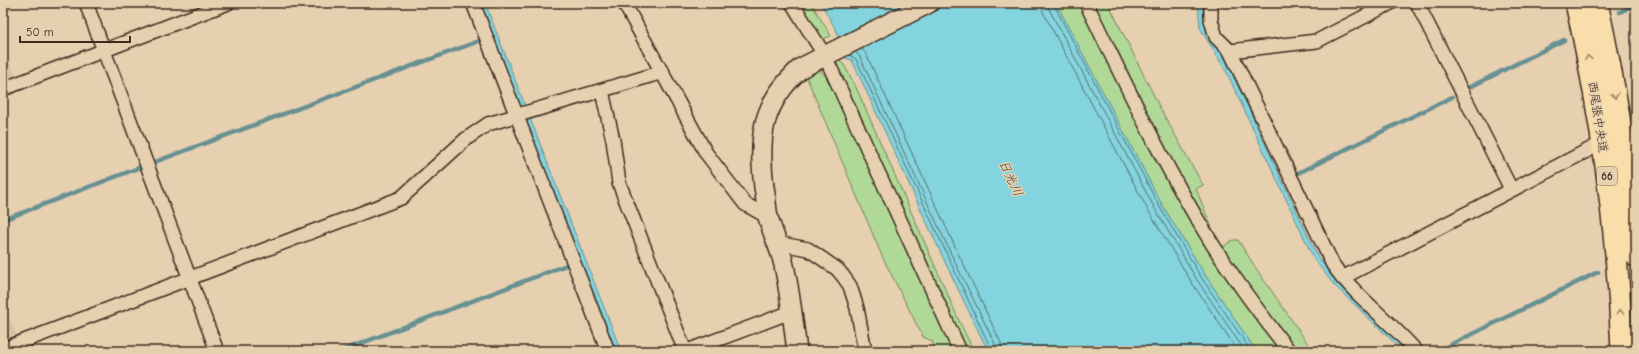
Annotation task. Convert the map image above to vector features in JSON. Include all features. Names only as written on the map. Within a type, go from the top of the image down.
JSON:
[{"type":"main road","name":"西尾張中央道","points":[[1576,3],[1587,49],[1602,142],[1616,255],[1622,351]]},
{"type":"main road","name":"西尾張中央道","points":[[1597,3],[1622,133],[1636,256]]},
{"type":"street","points":[[86,3],[217,351]]},
{"type":"street","points":[[3,89],[228,3]]},
{"type":"street","points":[[473,3],[522,113],[608,351]]},
{"type":"street","points":[[624,3],[706,153],[745,204],[768,217]]},
{"type":"street","points":[[792,3],[827,55],[960,351]]},
{"type":"street","points":[[797,351],[783,260],[768,217],[761,161],[763,132],[768,113],[788,80],[801,68],[929,3]]},
{"type":"street","points":[[1086,3],[1168,166],[1205,232],[1248,298],[1288,351]]},
{"type":"street","points":[[1211,3],[1211,20],[1216,37],[1230,51],[1333,265],[1342,278],[1401,334],[1416,351]]},
{"type":"street","points":[[1230,51],[1317,41],[1391,3]]},
{"type":"street","points":[[1417,3],[1511,189]]},
{"type":"street","points":[[3,349],[401,198],[466,139],[488,124],[663,72]]},
{"type":"street","points":[[602,91],[613,140],[619,183],[686,351],[792,312]]},
{"type":"street","points":[[1342,278],[1602,142]]},
{"type":"street","points":[[777,243],[808,249],[837,269],[843,276],[850,286],[857,308],[865,351]]},
{"type":"shaded area","points":[[3,45],[15,76],[3,80]]},
{"type":"shaded area","points":[[3,300],[17,337],[3,342]]},
{"type":"green space","points":[[798,3],[811,3],[831,36],[823,39]]},
{"type":"green space","points":[[1056,3],[1078,3],[1164,167],[1283,351],[1256,351],[1205,275],[1161,203]]},
{"type":"green space","points":[[1093,3],[1108,3],[1161,110],[1203,185],[1196,189],[1215,235],[1213,238],[1173,164]]},
{"type":"green space","points":[[838,59],[844,65],[855,85],[961,325],[974,351],[965,351],[837,72],[835,60]]},
{"type":"green space","points":[[819,70],[831,81],[956,351],[936,351],[932,341],[923,337],[882,256],[806,76]]},
{"type":"green space","points":[[1233,240],[1238,240],[1313,351],[1294,351],[1221,248]]},
{"type":"water","points":[[478,3],[485,3],[621,351],[614,351]]},
{"type":"water","name":"日光川","points":[[821,3],[1056,3],[1161,203],[1205,275],[1256,351],[988,351],[944,260],[852,60],[842,57],[837,32]]},
{"type":"water","points":[[1198,3],[1203,3],[1203,12],[1207,32],[1224,56],[1318,257],[1337,283],[1409,351],[1403,351],[1334,285],[1314,259],[1227,73],[1200,28]]},
{"type":"waterway","points":[[1620,12],[1636,4]]},
{"type":"waterway","points":[[1470,87],[1564,40]]},
{"type":"waterway","points":[[152,163],[479,41]]},
{"type":"waterway","points":[[1296,174],[1452,97]]},
{"type":"waterway","points":[[3,220],[141,167]]},
{"type":"waterway","points":[[341,351],[569,264]]},
{"type":"waterway","points":[[1438,351],[1598,272]]}]
